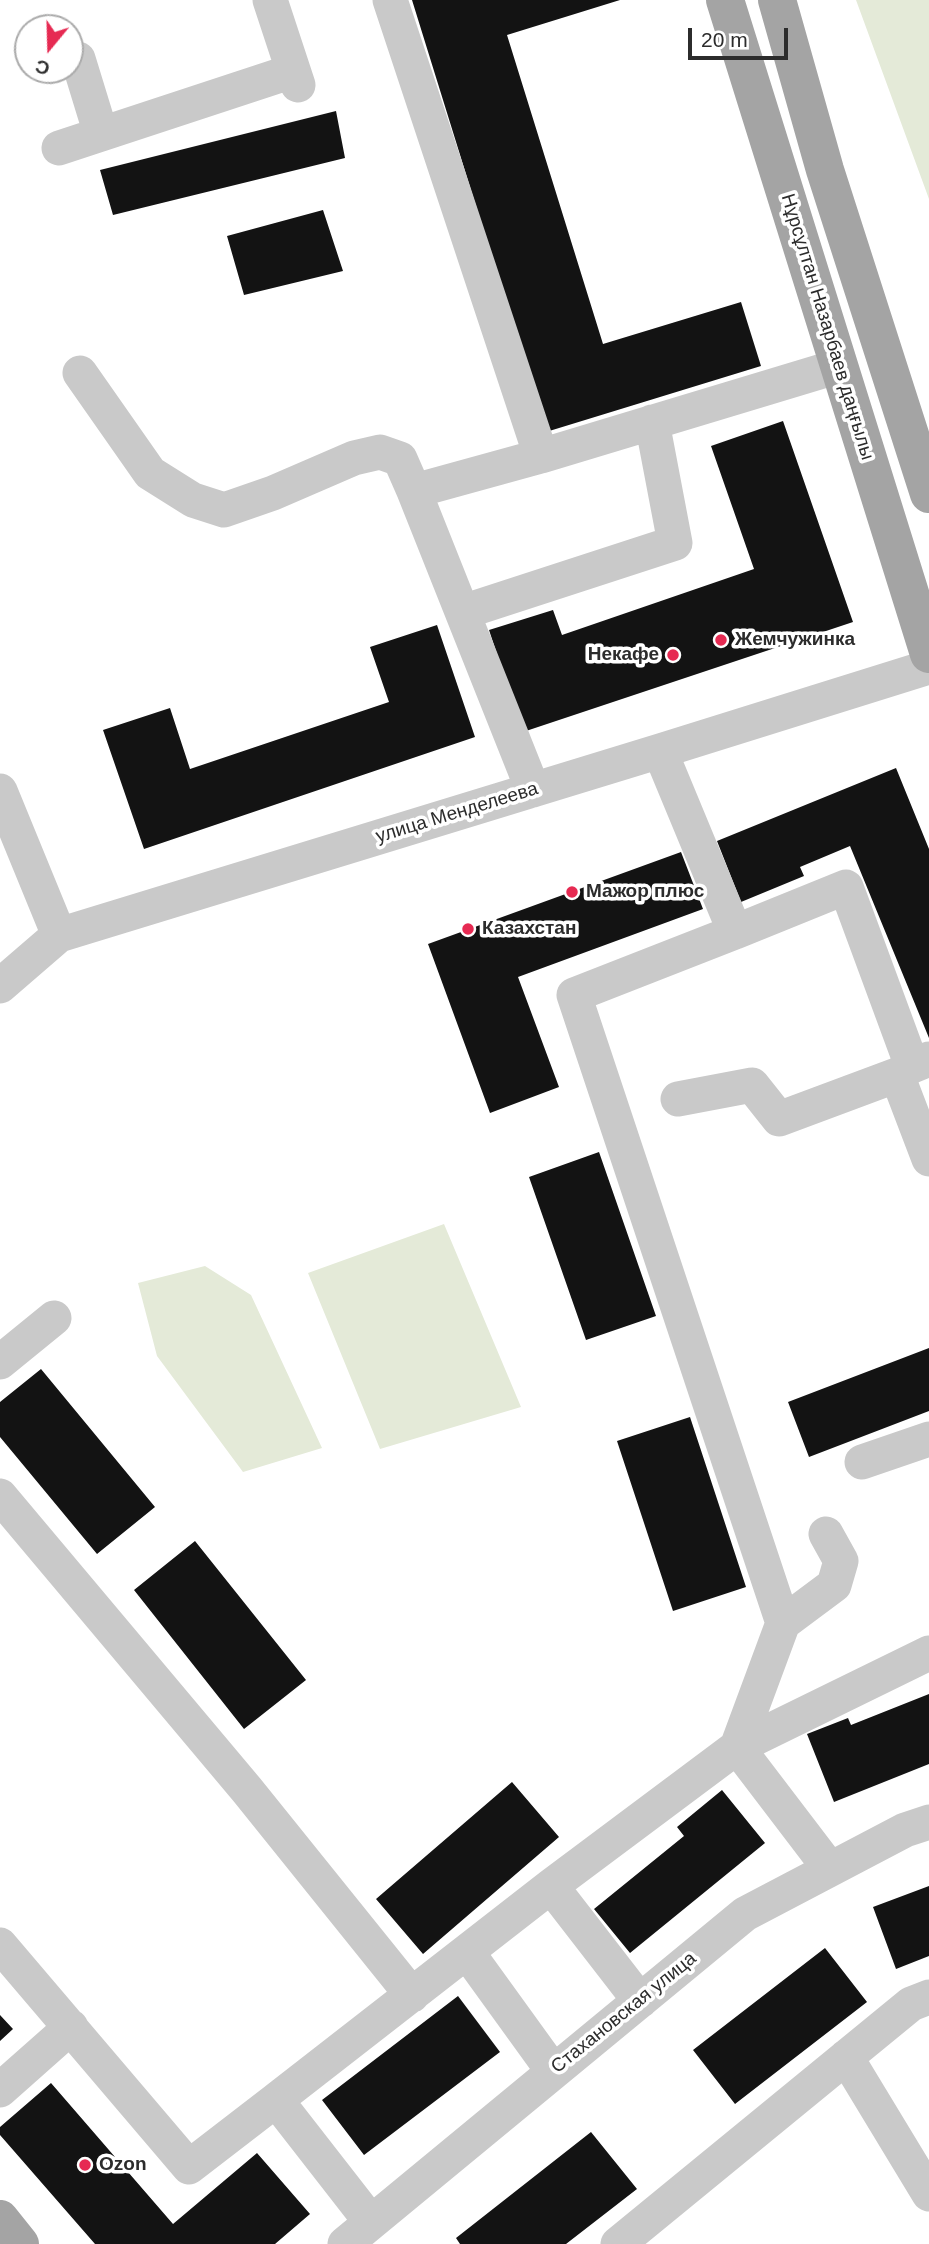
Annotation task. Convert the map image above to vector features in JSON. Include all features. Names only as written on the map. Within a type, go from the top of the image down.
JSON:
[{"type":"main road","name":"Нұрсұлтан Назарбаев даңғылы","points":[[726,0],[929,654]]},
{"type":"main road","points":[[777,0],[825,170],[929,494]]},
{"type":"main road","points":[[0,2219],[20,2244]]},
{"type":"street","points":[[390,0],[541,456]]},
{"type":"street","points":[[59,148],[295,78],[274,1]]},
{"type":"street","points":[[84,79],[101,134]]},
{"type":"street","points":[[414,491],[541,456],[839,366]]},
{"type":"street","points":[[80,373],[150,473],[192,500],[224,510],[273,493],[354,458],[380,452],[400,459],[533,790]]},
{"type":"street","points":[[463,612],[675,543],[652,422]]},
{"type":"street","name":"улица Менделеева","points":[[0,986],[59,935],[929,667]]},
{"type":"street","points":[[660,751],[735,932]]},
{"type":"street","points":[[0,791],[59,935]]},
{"type":"street","points":[[783,1623],[574,995],[846,887],[913,1067],[929,1159]]},
{"type":"street","points":[[678,1099],[752,1085],[779,1119],[913,1067]]},
{"type":"street","points":[[0,1362],[54,1318]]},
{"type":"street","points":[[862,1462],[929,1439]]},
{"type":"street","points":[[0,1497],[247,1790],[412,1995]]},
{"type":"street","points":[[737,1747],[783,1623],[834,1585],[841,1561],[825,1534]]},
{"type":"street","points":[[0,1945],[189,2167],[551,1886],[737,1747],[929,1653]]},
{"type":"street","points":[[737,1747],[830,1869]]},
{"type":"street","name":"Стахановская улица","points":[[345,2244],[745,1914],[905,1830],[929,1822]]},
{"type":"street","points":[[551,1886],[639,2001]]},
{"type":"street","points":[[467,1952],[553,2071]]},
{"type":"street","points":[[618,2244],[911,2004],[929,1997]]},
{"type":"street","points":[[0,2090],[71,2027]]},
{"type":"street","points":[[846,2057],[929,2194]]},
{"type":"street","points":[[276,2100],[371,2222]]},
{"type":"green space","points":[[856,0],[929,0],[929,199]]},
{"type":"green space","points":[[444,1224],[521,1407],[380,1449],[308,1273]]},
{"type":"green space","points":[[205,1266],[251,1295],[322,1448],[243,1472],[157,1356],[138,1283]]},
{"type":"building","points":[[412,0],[620,0],[507,35],[603,344],[741,302],[761,366],[546,432]]},
{"type":"building","points":[[336,111],[345,158],[113,215],[100,170]]},
{"type":"building","points":[[323,210],[343,271],[244,295],[227,236]]},
{"type":"building","points":[[783,421],[853,622],[523,732],[489,630],[553,610],[562,635],[754,569],[711,446]]},
{"type":"building","points":[[437,625],[475,737],[144,849],[103,730],[170,708],[190,769],[389,702],[370,647]]},
{"type":"building","points":[[896,768],[929,849],[929,1038],[850,846],[800,867],[804,876],[741,902],[717,841]]},
{"type":"building","points":[[681,852],[703,909],[518,977],[559,1087],[490,1113],[428,944]]},
{"type":"building","points":[[599,1152],[656,1316],[586,1340],[529,1177]]},
{"type":"building","points":[[929,1348],[929,1411],[809,1457],[788,1402]]},
{"type":"building","points":[[41,1369],[155,1507],[97,1554],[0,1437],[0,1402]]},
{"type":"building","points":[[690,1417],[746,1587],[673,1611],[617,1441]]},
{"type":"building","points":[[195,1541],[306,1680],[244,1729],[134,1590]]},
{"type":"building","points":[[929,1694],[929,1764],[834,1802],[807,1734],[848,1718],[851,1725]]},
{"type":"building","points":[[512,1782],[559,1837],[423,1954],[376,1899]]},
{"type":"building","points":[[722,1790],[765,1843],[630,1953],[594,1909],[684,1836],[677,1827]]},
{"type":"building","points":[[929,1886],[929,1956],[896,1969],[873,1907]]},
{"type":"building","points":[[825,1948],[867,2002],[735,2104],[693,2050]]},
{"type":"building","points":[[458,1996],[500,2052],[364,2155],[322,2100]]},
{"type":"building","points":[[0,2015],[13,2029],[0,2041]]},
{"type":"building","points":[[51,2083],[173,2224],[257,2153],[310,2214],[275,2244],[95,2244],[0,2135],[0,2127]]},
{"type":"building","points":[[591,2132],[637,2189],[566,2244],[460,2244],[456,2238]]},
{"type":"place","name":"Жемчужинка","points":[[721,640]]},
{"type":"place","name":"Некафе","points":[[673,655]]},
{"type":"place","name":"Мажор плюс","points":[[572,892]]},
{"type":"place","name":"Казахстан","points":[[468,929]]},
{"type":"place","name":"Ozon","points":[[85,2165]]}]
